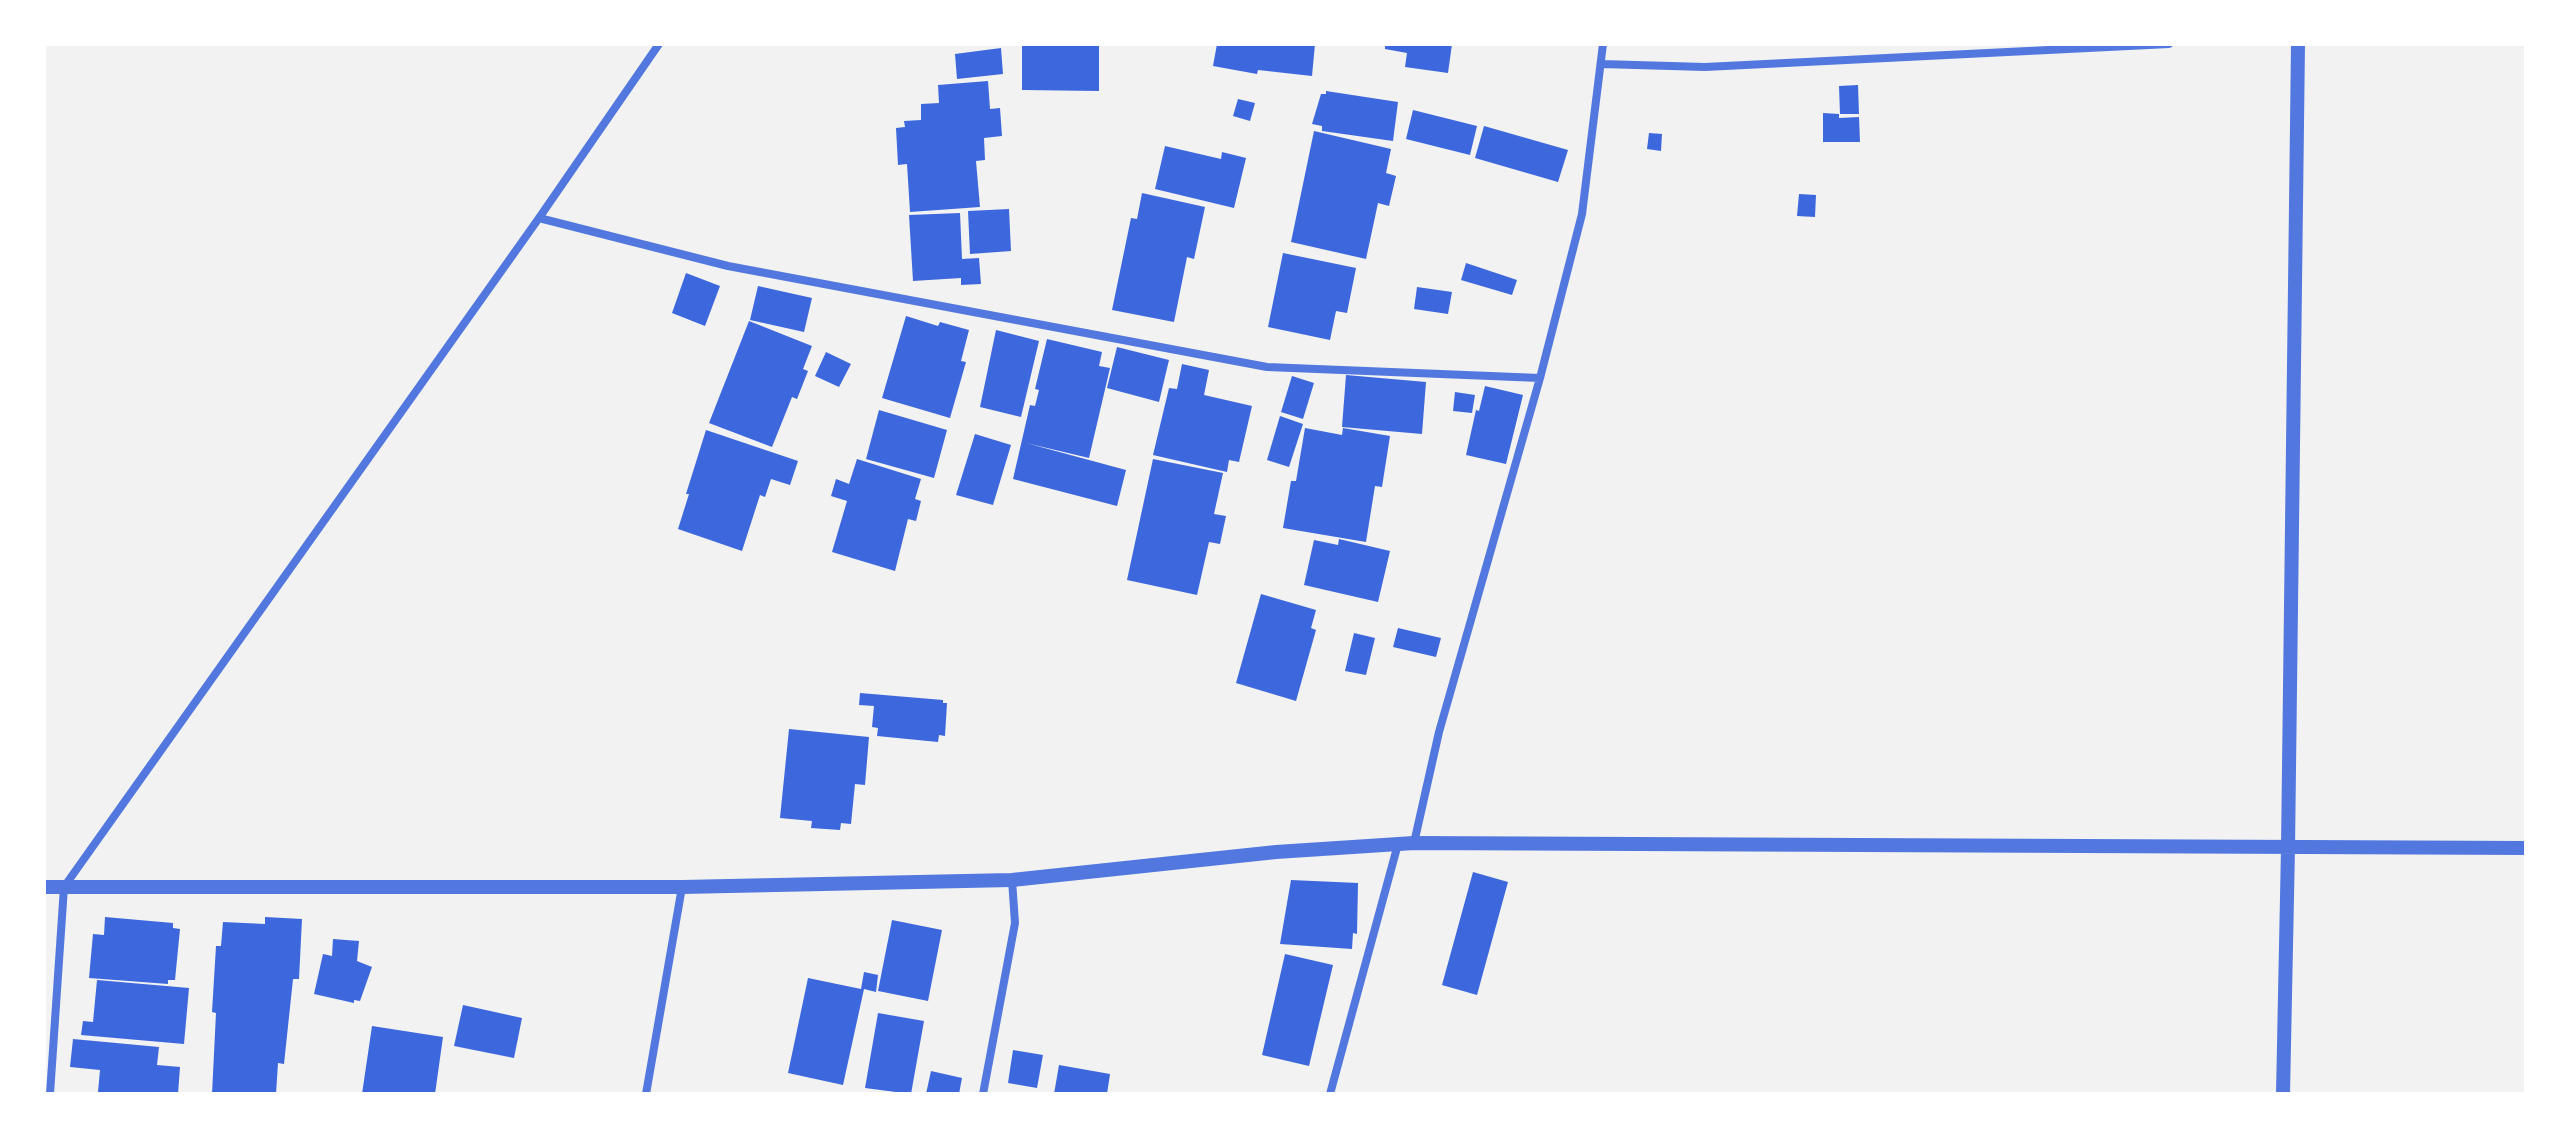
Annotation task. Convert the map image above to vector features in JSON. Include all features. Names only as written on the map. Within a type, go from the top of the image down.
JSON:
[{"type":"street","points":[[50,1094],[64,887],[659,44]]},
{"type":"street","points":[[1414,843],[1439,732],[1540,378],[1582,214],[1603,44]]},
{"type":"street","points":[[1601,64],[1705,67],[2169,44]]},
{"type":"street","points":[[2283,1094],[2298,44]]},
{"type":"street","points":[[539,218],[728,266],[1267,367],[1540,378]]},
{"type":"street","points":[[44,887],[682,887],[1012,880],[1276,852],[1414,843],[2526,848]]},
{"type":"street","points":[[1330,1094],[1398,844]]},
{"type":"street","points":[[983,1094],[1015,923],[1012,880]]},
{"type":"street","points":[[646,1094],[682,887]]},
{"type":"building","points":[[1022,44],[1099,44],[1099,91],[1022,90]]},
{"type":"building","points":[[1217,44],[1315,44],[1312,76],[1258,70],[1257,74],[1213,66]]},
{"type":"building","points":[[1385,44],[1452,44],[1448,73],[1405,67],[1407,53],[1385,49]]},
{"type":"building","points":[[1001,48],[1003,74],[957,79],[955,54]]},
{"type":"building","points":[[988,81],[990,109],[1000,108],[1002,136],[984,138],[985,160],[976,161],[980,207],[910,212],[907,164],[898,165],[896,128],[905,127],[904,121],[921,120],[921,104],[939,103],[938,85]]},
{"type":"building","points":[[1858,85],[1859,114],[1840,114],[1839,86]]},
{"type":"building","points":[[1326,91],[1398,102],[1393,141],[1322,131],[1322,126],[1312,124],[1321,94],[1326,94]]},
{"type":"building","points":[[1238,99],[1255,103],[1250,121],[1233,116]]},
{"type":"building","points":[[1413,110],[1477,126],[1470,155],[1406,139]]},
{"type":"building","points":[[1823,113],[1839,114],[1839,118],[1859,117],[1860,142],[1823,142]]},
{"type":"building","points":[[1484,126],[1568,150],[1558,182],[1475,158]]},
{"type":"building","points":[[1314,131],[1391,149],[1386,173],[1396,176],[1389,206],[1378,203],[1366,259],[1291,242]]},
{"type":"building","points":[[1649,133],[1662,134],[1661,151],[1647,149]]},
{"type":"building","points":[[1165,146],[1221,159],[1222,152],[1246,158],[1234,208],[1155,189]]},
{"type":"building","points":[[1142,193],[1205,207],[1194,259],[1187,257],[1174,322],[1112,310],[1131,218],[1137,219]]},
{"type":"building","points":[[1799,194],[1816,195],[1815,217],[1797,216]]},
{"type":"building","points":[[1009,209],[1011,251],[970,254],[968,211]]},
{"type":"building","points":[[960,213],[962,259],[979,258],[981,284],[961,285],[961,278],[913,281],[909,215]]},
{"type":"building","points":[[1283,253],[1356,268],[1347,313],[1336,311],[1330,340],[1268,327]]},
{"type":"building","points":[[1466,263],[1517,280],[1512,295],[1461,280]]},
{"type":"building","points":[[686,273],[720,286],[705,326],[672,313]]},
{"type":"building","points":[[758,286],[812,298],[804,332],[750,320]]},
{"type":"building","points":[[1417,287],[1452,292],[1448,314],[1414,309]]},
{"type":"building","points":[[906,316],[938,326],[940,322],[969,330],[961,361],[966,362],[950,418],[882,398]]},
{"type":"building","points":[[749,321],[812,346],[803,369],[808,371],[797,399],[792,397],[772,447],[709,423]]},
{"type":"building","points":[[996,330],[1039,341],[1021,417],[980,407]]},
{"type":"building","points":[[1047,339],[1102,352],[1099,366],[1110,368],[1089,458],[1026,443],[1126,470],[1117,506],[1013,479],[1030,405],[1035,406],[1039,390],[1035,389]]},
{"type":"building","points":[[1117,347],[1169,360],[1159,402],[1107,388]]},
{"type":"building","points":[[826,352],[851,364],[839,387],[815,376]]},
{"type":"building","points":[[1182,364],[1209,370],[1204,395],[1252,406],[1239,462],[1229,460],[1227,472],[1153,455],[1169,388],[1177,389]]},
{"type":"building","points":[[1346,375],[1426,382],[1422,434],[1342,427]]},
{"type":"building","points":[[1292,376],[1314,383],[1303,419],[1281,412]]},
{"type":"building","points":[[1485,386],[1523,395],[1506,464],[1466,455]]},
{"type":"building","points":[[1455,392],[1475,395],[1472,413],[1453,411]]},
{"type":"building","points":[[879,410],[947,430],[934,478],[866,459]]},
{"type":"building","points":[[1280,416],[1303,424],[1289,467],[1267,460]]},
{"type":"building","points":[[1305,428],[1342,435],[1343,428],[1390,436],[1382,487],[1375,486],[1366,542],[1283,528],[1291,481],[1296,481]]},
{"type":"building","points":[[706,430],[798,461],[790,485],[771,479],[765,497],[760,495],[742,551],[678,529]]},
{"type":"building","points":[[975,434],[1011,445],[993,505],[956,495]]},
{"type":"building","points":[[857,459],[921,479],[915,499],[921,501],[916,521],[908,519],[895,571],[832,552],[847,501],[831,496],[836,479],[849,484]]},
{"type":"building","points":[[1153,459],[1223,473],[1214,514],[1226,516],[1220,544],[1209,542],[1197,595],[1127,580]]},
{"type":"building","points":[[1339,539],[1390,551],[1378,602],[1304,585],[1314,540],[1338,545]]},
{"type":"building","points":[[1261,594],[1316,610],[1311,628],[1316,630],[1296,701],[1236,683]]},
{"type":"building","points":[[1398,628],[1441,638],[1436,657],[1393,647]]},
{"type":"building","points":[[1354,633],[1375,638],[1366,675],[1345,671]]},
{"type":"building","points":[[860,693],[943,700],[947,703],[945,736],[939,735],[938,742],[877,736],[878,728],[872,727],[874,706],[859,705]]},
{"type":"building","points":[[789,729],[869,737],[865,785],[855,784],[851,824],[841,823],[840,830],[811,828],[812,821],[780,818]]},
{"type":"building","points":[[1473,872],[1508,882],[1477,995],[1442,985]]},
{"type":"building","points":[[1291,880],[1358,883],[1357,934],[1353,933],[1352,949],[1280,944]]},
{"type":"building","points":[[105,917],[173,923],[173,928],[180,929],[175,980],[168,980],[168,984],[89,978],[93,934],[104,935]]},
{"type":"building","points":[[265,917],[302,919],[299,979],[293,979],[284,1064],[278,1063],[276,1094],[212,1094],[216,946],[221,946],[223,922],[265,924]]},
{"type":"building","points":[[892,920],[942,930],[928,1001],[878,991]]},
{"type":"building","points":[[333,939],[359,941],[357,961],[372,967],[360,1001],[354,1000],[354,1003],[314,994],[323,954],[332,956]]},
{"type":"building","points":[[1285,954],[1333,965],[1309,1066],[1262,1055]]},
{"type":"building","points":[[864,972],[878,975],[876,992],[864,989],[843,1085],[788,1073],[808,978],[861,989]]},
{"type":"building","points":[[97,980],[189,988],[184,1044],[81,1035],[83,1021],[93,1022]]},
{"type":"building","points":[[463,1005],[522,1018],[514,1058],[454,1046]]},
{"type":"building","points":[[878,1013],[924,1021],[911,1094],[865,1088]]},
{"type":"building","points":[[372,1026],[443,1037],[435,1094],[362,1094]]},
{"type":"building","points":[[73,1039],[159,1047],[157,1065],[180,1067],[178,1094],[98,1092],[100,1070],[70,1067]]},
{"type":"building","points":[[1013,1050],[1043,1055],[1037,1088],[1008,1083]]},
{"type":"building","points":[[1059,1065],[1110,1074],[1107,1094],[1054,1094]]},
{"type":"building","points":[[931,1071],[962,1078],[959,1094],[926,1094]]}]
